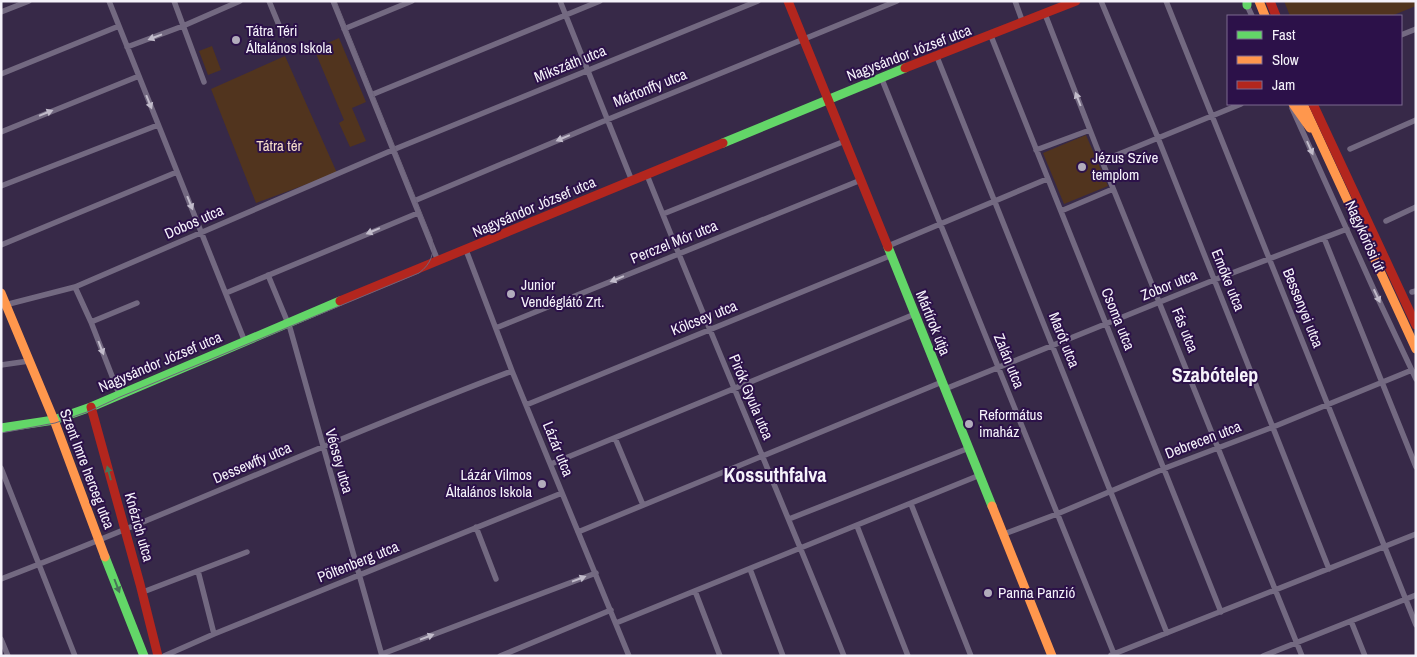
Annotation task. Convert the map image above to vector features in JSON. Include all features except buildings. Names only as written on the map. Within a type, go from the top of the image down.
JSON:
[{"type":"street","points":[[1,12],[29,1]]},
{"type":"street","points":[[109,1],[245,342]]},
{"type":"street","points":[[174,1],[204,82]]},
{"type":"street","points":[[127,47],[183,26],[240,1]]},
{"type":"street","points":[[183,26],[194,24],[248,1]]},
{"type":"street","points":[[269,1],[283,35]]},
{"type":"street","points":[[333,1],[438,262]]},
{"type":"street","points":[[344,29],[412,1]]},
{"type":"street","points":[[560,1],[632,181]]},
{"type":"street","points":[[371,95],[600,1]]},
{"type":"street","name":"Mikszáth utca","points":[[393,150],[758,1]]},
{"type":"street","name":"Mártírok útja","points":[[788,1],[890,250],[1052,656]]},
{"type":"street","name":"Mártonffy utca","points":[[414,202],[608,119],[897,1]]},
{"type":"street","points":[[1014,1],[1023,23]]},
{"type":"street","name":"Nagysándor József utca","points":[[1,428],[54,420],[91,407],[288,323],[881,78],[1076,1]]},
{"type":"street","name":"Emőke utca","points":[[1101,1],[1158,138],[1329,568]]},
{"type":"street","name":"Bessenyei utca","points":[[1166,1],[1416,625]]},
{"type":"street","points":[[1259,1],[1265,15]]},
{"type":"street","points":[[1270,1],[1276,15]]},
{"type":"street","points":[[1246,2],[1252,15]]},
{"type":"street","name":"Fás utca","points":[[1045,14],[1113,189],[1302,656]]},
{"type":"street","points":[[1,74],[119,26]]},
{"type":"street","points":[[1402,35],[1416,29]]},
{"type":"street","name":"Csoma utca","points":[[991,36],[1221,612]]},
{"type":"street","name":"Marót utca","points":[[937,57],[1167,633]]},
{"type":"street","points":[[1,132],[139,76]]},
{"type":"street","name":"Zalán utca","points":[[881,78],[999,368],[1112,655]]},
{"type":"street","points":[[1102,161],[1239,105]]},
{"type":"street","name":"Nagykőrösi út","points":[[1292,105],[1416,378]]},
{"type":"street","points":[[1293,105],[1301,118],[1316,133]]},
{"type":"street","name":"Nagykőrösi út","points":[[1303,105],[1416,349]]},
{"type":"street","name":"Nagykőrösi út","points":[[1313,105],[1416,325]]},
{"type":"street","points":[[1350,149],[1416,120]]},
{"type":"street","points":[[1,186],[158,125]]},
{"type":"street","points":[[1036,150],[1090,130]]},
{"type":"street","points":[[663,214],[845,141]]},
{"type":"street","name":"Dobos utca","points":[[4,305],[75,286],[393,150]]},
{"type":"street","points":[[1,245],[177,172]]},
{"type":"street","name":"Pirók Gyula utca","points":[[647,175],[709,330],[801,547],[844,656]]},
{"type":"street","name":"Kölcsey utca","points":[[526,405],[709,330],[890,250],[940,224],[1047,178]]},
{"type":"street","name":"Perczel Mór utca","points":[[496,328],[861,180]]},
{"type":"street","points":[[1061,211],[1113,189]]},
{"type":"street","points":[[1386,221],[1416,207]]},
{"type":"street","points":[[226,293],[418,212]]},
{"type":"street","name":"Zobor utca","points":[[578,532],[763,455],[944,386],[999,368],[1214,280],[1347,229]]},
{"type":"street","points":[[1324,238],[1416,467]]},
{"type":"street","name":"Lázár utca","points":[[466,250],[512,371],[629,656]]},
{"type":"street","name":"Vécsey utca","points":[[268,276],[288,323],[358,576],[382,655]]},
{"type":"street","points":[[75,286],[119,394]]},
{"type":"street","name":"Szent Imre herceg utca","points":[[1,293],[4,305],[54,420],[144,656]]},
{"type":"street","points":[[91,322],[137,303]]},
{"type":"street","points":[[551,464],[915,314]]},
{"type":"street","points":[[1,365],[28,361]]},
{"type":"street","name":"Debrecen utca","points":[[1004,534],[1057,514],[1164,468],[1273,427],[1412,370]]},
{"type":"street","name":"Dessewffy utca","points":[[1,579],[99,541],[322,447],[512,371]]},
{"type":"street","name":"Knézich utca","points":[[91,407],[143,592],[158,656]]},
{"type":"street","points":[[615,438],[643,505]]},
{"type":"street","points":[[789,519],[969,448]]},
{"type":"street","points":[[1,468],[75,656]]},
{"type":"street","points":[[616,624],[980,475]]},
{"type":"street","name":"Pöltenberg utca","points":[[164,656],[562,493]]},
{"type":"street","points":[[911,504],[971,656]]},
{"type":"street","points":[[857,526],[908,656]]},
{"type":"street","points":[[476,527],[496,579]]},
{"type":"street","points":[[1112,655],[1416,534]]},
{"type":"street","points":[[143,592],[246,552]]},
{"type":"street","points":[[750,569],[783,656]]},
{"type":"street","points":[[198,571],[214,634]]},
{"type":"street","points":[[382,655],[596,573]]},
{"type":"street","points":[[695,592],[720,656]]},
{"type":"street","points":[[1263,656],[1416,595]]},
{"type":"street","points":[[500,656],[611,610]]},
{"type":"street","points":[[1351,621],[1365,656]]},
{"type":"street","points":[[1,639],[8,656]]},
{"type":"green space","points":[[1284,1],[1416,1],[1416,6],[1394,15],[1290,15]]},
{"type":"green space","points":[[339,38],[366,102],[352,108],[366,141],[350,147],[339,123],[344,120],[314,49]]},
{"type":"green space","points":[[212,46],[221,70],[208,75],[199,51]]},
{"type":"green space","name":"Tátra tér","points":[[285,56],[337,173],[256,203],[211,89]]},
{"type":"green space","points":[[1086,135],[1108,186],[1064,204],[1043,153]]},
{"type":"tram line","points":[[1,433],[55,423],[90,411],[419,273],[427,266],[433,249],[432,239],[336,1]]},
{"type":"traffic: fast","points":[[723,143],[905,68]]},
{"type":"traffic: fast","points":[[888,247],[992,506]]},
{"type":"traffic: fast","points":[[1,428],[54,420],[91,407],[340,301]]},
{"type":"traffic: fast","points":[[105,557],[144,656]]},
{"type":"traffic: slow","points":[[1259,1],[1265,15]]},
{"type":"traffic: slow","points":[[1294,105],[1310,128]]},
{"type":"traffic: slow","points":[[1303,105],[1416,349]]},
{"type":"traffic: slow","points":[[1,293],[54,420],[105,557]]},
{"type":"traffic: slow","points":[[992,506],[1052,656]]},
{"type":"traffic: jam","points":[[788,1],[888,247]]},
{"type":"traffic: jam","points":[[905,68],[1076,1]]},
{"type":"traffic: jam","points":[[1270,1],[1276,15]]},
{"type":"traffic: jam","points":[[1313,105],[1416,325]]},
{"type":"traffic: jam","points":[[340,301],[723,143]]},
{"type":"traffic: jam","points":[[91,407],[158,656]]},
{"type":"place","name":"Tátra Téri Általános Iskola","points":[[236,40]]},
{"type":"place","name":"Jézus Szíve templom","points":[[1082,167]]},
{"type":"place","name":"Junior Vendéglátó Zrt.","points":[[511,294]]},
{"type":"place","name":"Református imaház","points":[[969,424]]},
{"type":"place","name":"Lázár Vilmos Általános Iskola","points":[[542,484]]},
{"type":"place","name":"Panna Panzió","points":[[988,593]]},
{"type":"district","name":"Szabótelep","points":[[1215,375]]},
{"type":"district","name":"Kossuthfalva","points":[[775,475]]}]
